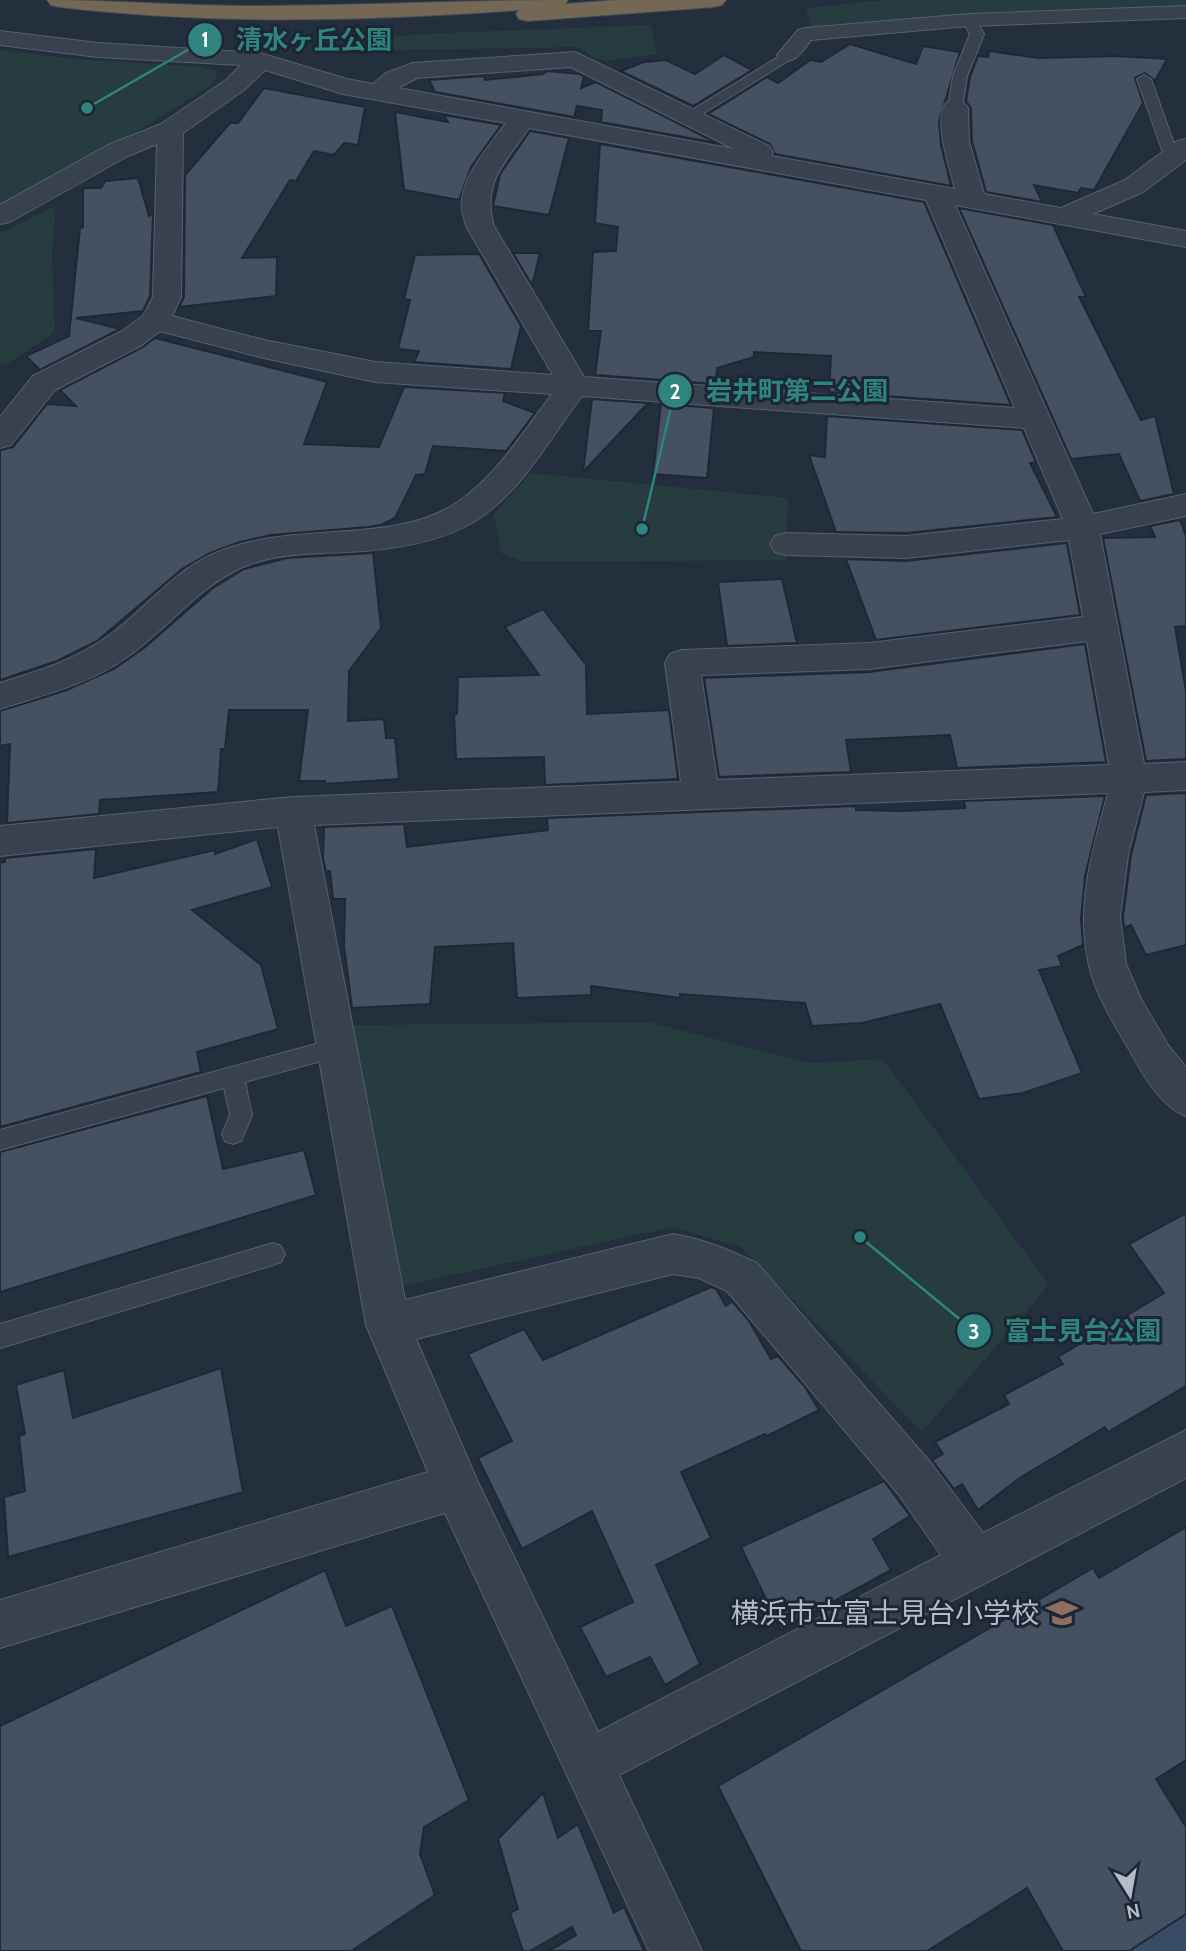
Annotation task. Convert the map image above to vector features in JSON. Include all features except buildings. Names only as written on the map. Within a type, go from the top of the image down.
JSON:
[{"type":"highway","points":[[59,0],[145,8],[284,13],[356,19],[438,19],[714,0]]},
{"type":"highway","points":[[284,13],[556,0]]},
{"type":"street","points":[[788,55],[805,34],[969,20],[1186,12]]},
{"type":"street","points":[[0,38],[98,50],[260,60],[343,86],[1186,239]]},
{"type":"street","points":[[377,92],[395,78],[413,71],[575,59],[691,115],[786,167]]},
{"type":"street","points":[[0,216],[117,151],[170,130],[235,85],[260,60]]},
{"type":"street","points":[[955,108],[957,141],[972,201]]},
{"type":"street","points":[[522,119],[482,181],[475,199],[476,212],[480,226],[573,386]]},
{"type":"street","points":[[0,438],[44,383],[132,338],[155,321],[167,297],[170,130]]},
{"type":"street","points":[[1066,216],[1134,186],[1179,153]]},
{"type":"street","points":[[937,195],[1083,527],[1129,779],[1110,855],[1101,917],[1107,964],[1125,1006],[1154,1057],[1186,1098]]},
{"type":"street","points":[[155,321],[264,349],[375,372],[1035,419]]},
{"type":"street","points":[[0,696],[68,673],[105,655],[205,571],[233,558],[278,546],[387,537],[430,529],[463,513],[490,493],[573,386]]},
{"type":"street","points":[[786,544],[906,547],[996,539],[1083,527],[1186,505]]},
{"type":"street","points":[[701,795],[682,663],[869,656],[1101,627]]},
{"type":"street","points":[[0,841],[293,811],[1186,776]]},
{"type":"street","points":[[293,811],[338,1047],[342,1091],[388,1325],[457,1487],[676,1951]]},
{"type":"street","points":[[388,1325],[673,1254],[703,1259],[742,1277],[915,1479],[976,1563]]},
{"type":"street","points":[[587,1764],[1186,1453]]},
{"type":"street","points":[[0,1624],[457,1487]]},
{"type":"lane","points":[[955,108],[960,76],[977,34],[969,20]]},
{"type":"lane","points":[[691,115],[749,82],[788,55]]},
{"type":"lane","points":[[1144,79],[1179,153]]},
{"type":"lane","points":[[0,1140],[338,1047]]},
{"type":"lane","points":[[233,1076],[241,1115],[233,1134]]},
{"type":"lane","points":[[0,1336],[273,1254]]},
{"type":"green space","points":[[884,0],[1186,0],[1186,9],[812,30],[806,8]]},
{"type":"green space","points":[[651,25],[657,54],[608,61],[596,59],[577,47],[350,51],[354,43],[397,36]]},
{"type":"green space","points":[[0,50],[74,59],[203,67],[218,72],[212,84],[135,133],[0,206]]},
{"type":"green space","points":[[56,205],[52,254],[55,332],[8,363],[0,364],[0,233]]},
{"type":"green space","points":[[531,473],[788,498],[786,560],[523,562],[501,553],[494,514]]},
{"type":"green space","points":[[649,1022],[809,1063],[883,1059],[1049,1285],[922,1432],[741,1247],[673,1227],[402,1286],[353,1025]]},
{"type":"water","points":[[1186,1914],[1186,1951],[1129,1951]]},
{"type":"place","name":"清水ヶ丘公園","points":[[87,108]]},
{"type":"place","name":"岩井町第二公園","points":[[642,529]]},
{"type":"place","name":"富士見台公園","points":[[860,1237]]},
{"type":"place","name":"横浜市立富士見台小学校","points":[[1062,1613]]}]
